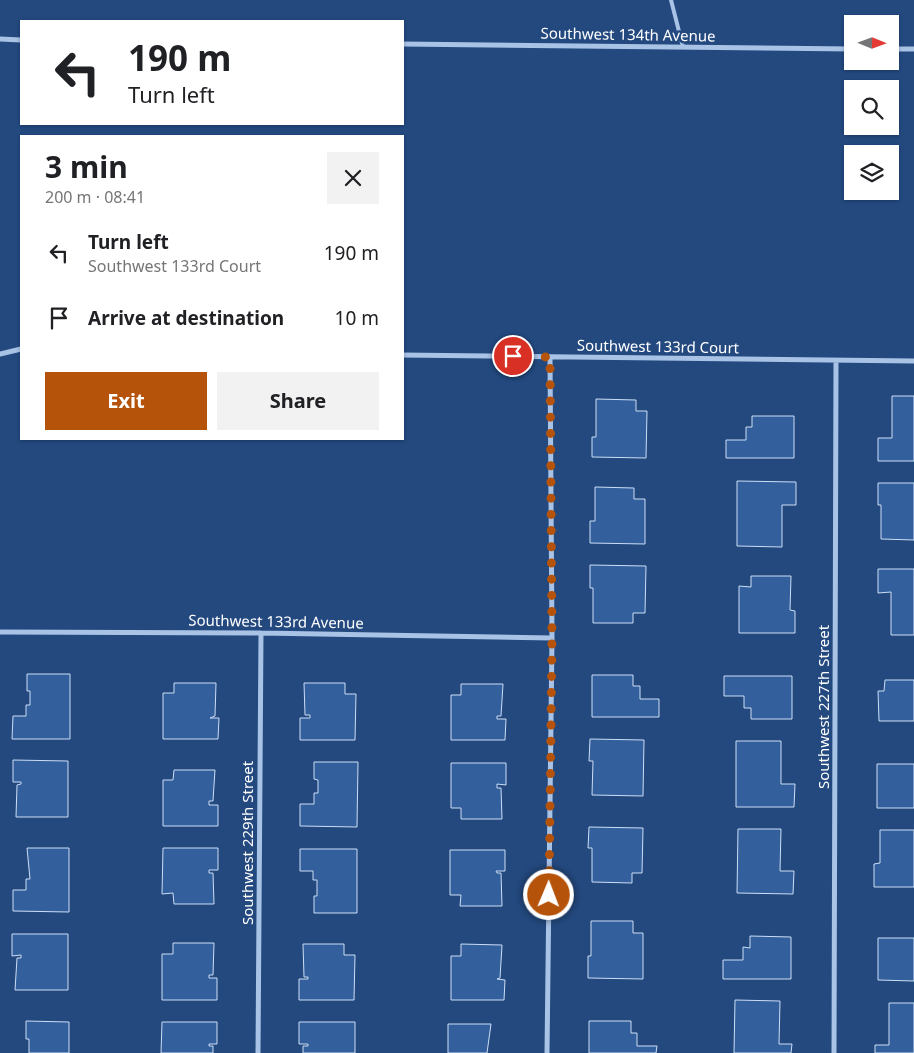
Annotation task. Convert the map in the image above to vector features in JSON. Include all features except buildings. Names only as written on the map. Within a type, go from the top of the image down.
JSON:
[{"type":"street","points":[[0,40],[20,40]]},
{"type":"street","name":"Southwest 134th Avenue","points":[[404,44],[844,49]]},
{"type":"street","points":[[899,49],[914,50]]},
{"type":"street","points":[[0,354],[20,349]]},
{"type":"street","name":"Southwest 133rd Court","points":[[404,354],[914,362]]},
{"type":"street","points":[[547,1053],[552,638],[550,357]]},
{"type":"street","name":"Southwest 227th Street","points":[[834,1053],[836,361]]},
{"type":"street","name":"Southwest 133rd Avenue","points":[[0,632],[261,633],[552,638]]},
{"type":"street","name":"Southwest 229th Street","points":[[258,1053],[261,633]]},
{"type":"lane","points":[[671,0],[683,47]]},
{"type":"route","points":[[513,356],[550,357],[552,638],[549,895]]}]
